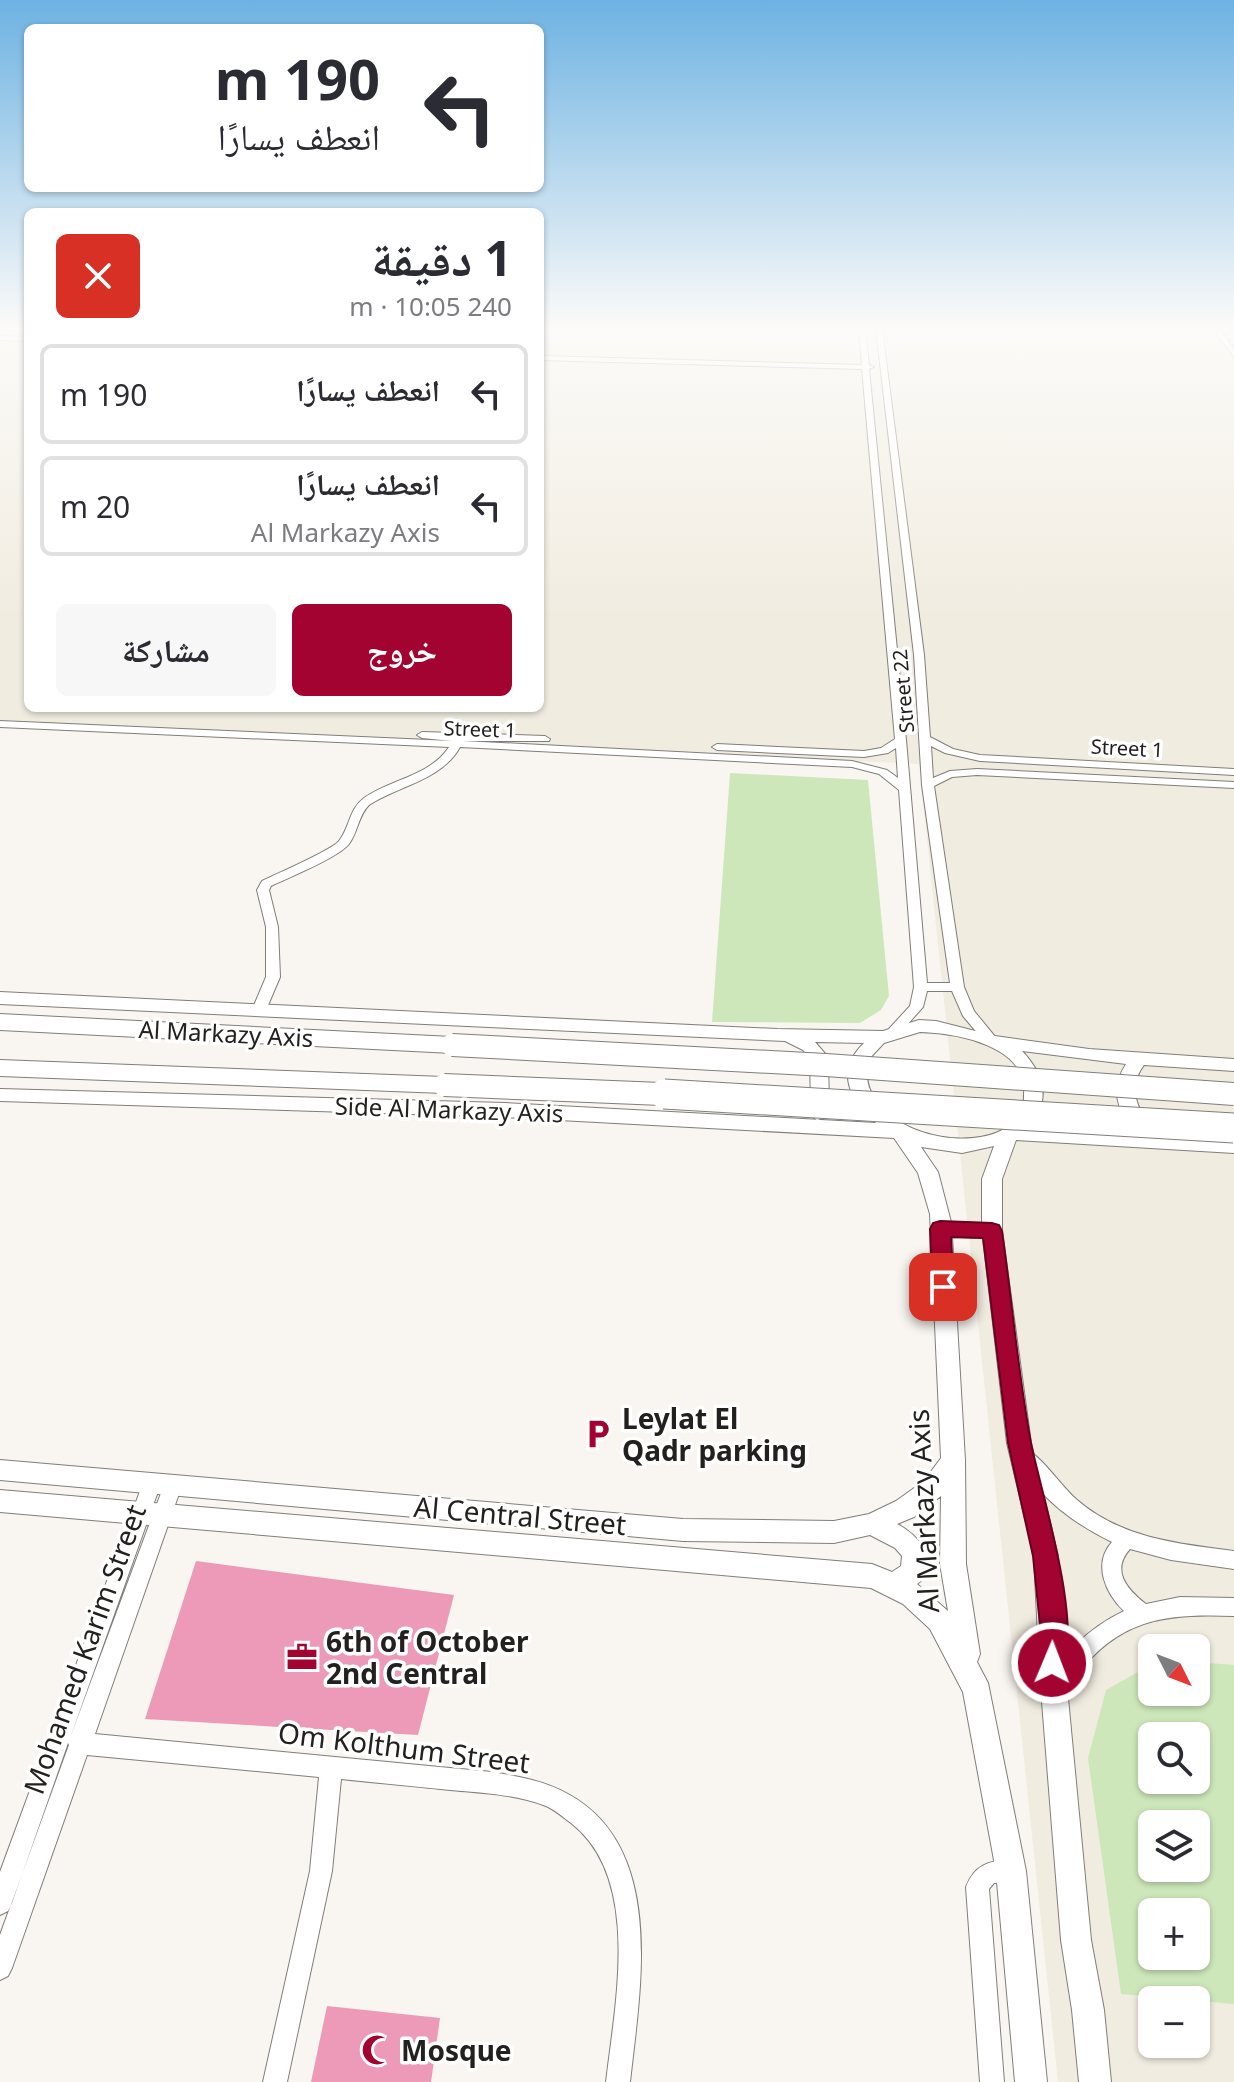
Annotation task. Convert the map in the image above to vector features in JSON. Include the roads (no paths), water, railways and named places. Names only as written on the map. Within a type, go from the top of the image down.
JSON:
[{"type":"highway","name":"Al Markazy Axis","points":[[0,1022],[826,1065],[1234,1094]]},
{"type":"highway","name":"Al Markazy Axis","points":[[0,1068],[777,1099],[1234,1128]]},
{"type":"main road","points":[[0,998],[784,1036],[888,1034],[919,1026],[947,1027],[990,1039],[1089,1055],[1234,1065]]},
{"type":"main road","points":[[888,1034],[864,1052],[855,1071],[855,1082],[864,1103],[899,1132],[933,1143],[965,1146],[1009,1134],[1234,1146]]},
{"type":"main road","points":[[784,1036],[809,1046],[819,1057],[820,1107],[812,1119],[799,1126]]},
{"type":"main road","points":[[990,1039],[1021,1062],[1034,1090],[1032,1109],[1020,1126],[1009,1134],[992,1179],[992,1231],[1019,1443],[1046,1556],[1076,1940],[1088,2010],[1095,2082]]},
{"type":"main road","points":[[1140,1058],[1124,1082],[1124,1096],[1140,1126],[1155,1141]]},
{"type":"main road","name":"Side Al Markazy Axis","points":[[0,1095],[505,1110],[899,1132]]},
{"type":"main road","name":"Al Markazy Axis","points":[[899,1132],[912,1145],[928,1172],[937,1200],[953,1460],[953,1564],[966,1648],[1011,1871],[1031,2082]]},
{"type":"main road","points":[[940,1229],[992,1231]]},
{"type":"main road","name":"Al Central Street","points":[[0,1470],[683,1530],[834,1532],[872,1524],[920,1499],[944,1476],[953,1460]]},
{"type":"main road","name":"Al Central Street","points":[[0,1501],[872,1576],[896,1584],[932,1610],[947,1628],[977,1692]]},
{"type":"main road","points":[[872,1524],[904,1540],[914,1552],[914,1572],[896,1584]]},
{"type":"street","name":"Street 22","points":[[871,426],[921,987]]},
{"type":"street","name":"Street 22","points":[[890,426],[911,594],[928,785],[957,987],[968,1013],[990,1039]]},
{"type":"street","points":[[874,458],[894,459]]},
{"type":"street","points":[[887,593],[911,594]]},
{"type":"street","name":"Street 1","points":[[0,715],[852,764],[883,772],[904,788]]},
{"type":"street","name":"Street 1","points":[[0,724],[857,754],[884,751],[901,740]]},
{"type":"street","name":"Street 1","points":[[926,739],[949,751],[980,758],[1234,772]]},
{"type":"street","points":[[259,1010],[273,977],[272,927],[263,890],[266,884],[341,846],[349,837],[361,806],[417,777],[458,741]]},
{"type":"street","points":[[1177,769],[1181,782]]},
{"type":"street","name":"Street 1","points":[[928,785],[950,774],[977,772],[1234,785]]},
{"type":"street","points":[[888,1034],[916,1007],[921,987],[957,987]]},
{"type":"street","points":[[1019,1443],[1040,1476],[1070,1506],[1125,1541],[1165,1553],[1234,1560]]},
{"type":"street","name":"Mohamed Karim Street","points":[[0,1903],[162,1484]]},
{"type":"street","name":"Mohamed Karim Street","points":[[0,1968],[79,1743],[151,1514]]},
{"type":"street","points":[[1125,1541],[1114,1553],[1112,1580],[1124,1598],[1142,1613]]},
{"type":"street","points":[[1055,1695],[1084,1649],[1113,1627],[1165,1606],[1234,1607]]},
{"type":"street","name":"Om Kolthum Street","points":[[79,1743],[530,1789],[566,1804],[595,1830],[617,1864],[629,1906],[631,1946],[618,2082]]},
{"type":"street","points":[[275,2082],[321,1871],[331,1767]]},
{"type":"street","points":[[992,2082],[977,1887],[982,1877],[990,1872],[1011,1871]]},
{"type":"place","name":"Leylat El Qadr parking","points":[[598,1434]]},
{"type":"place","name":"6th of October 2nd Central","points":[[302,1657]]},
{"type":"place","name":"Mosque","points":[[377,2050]]}]
